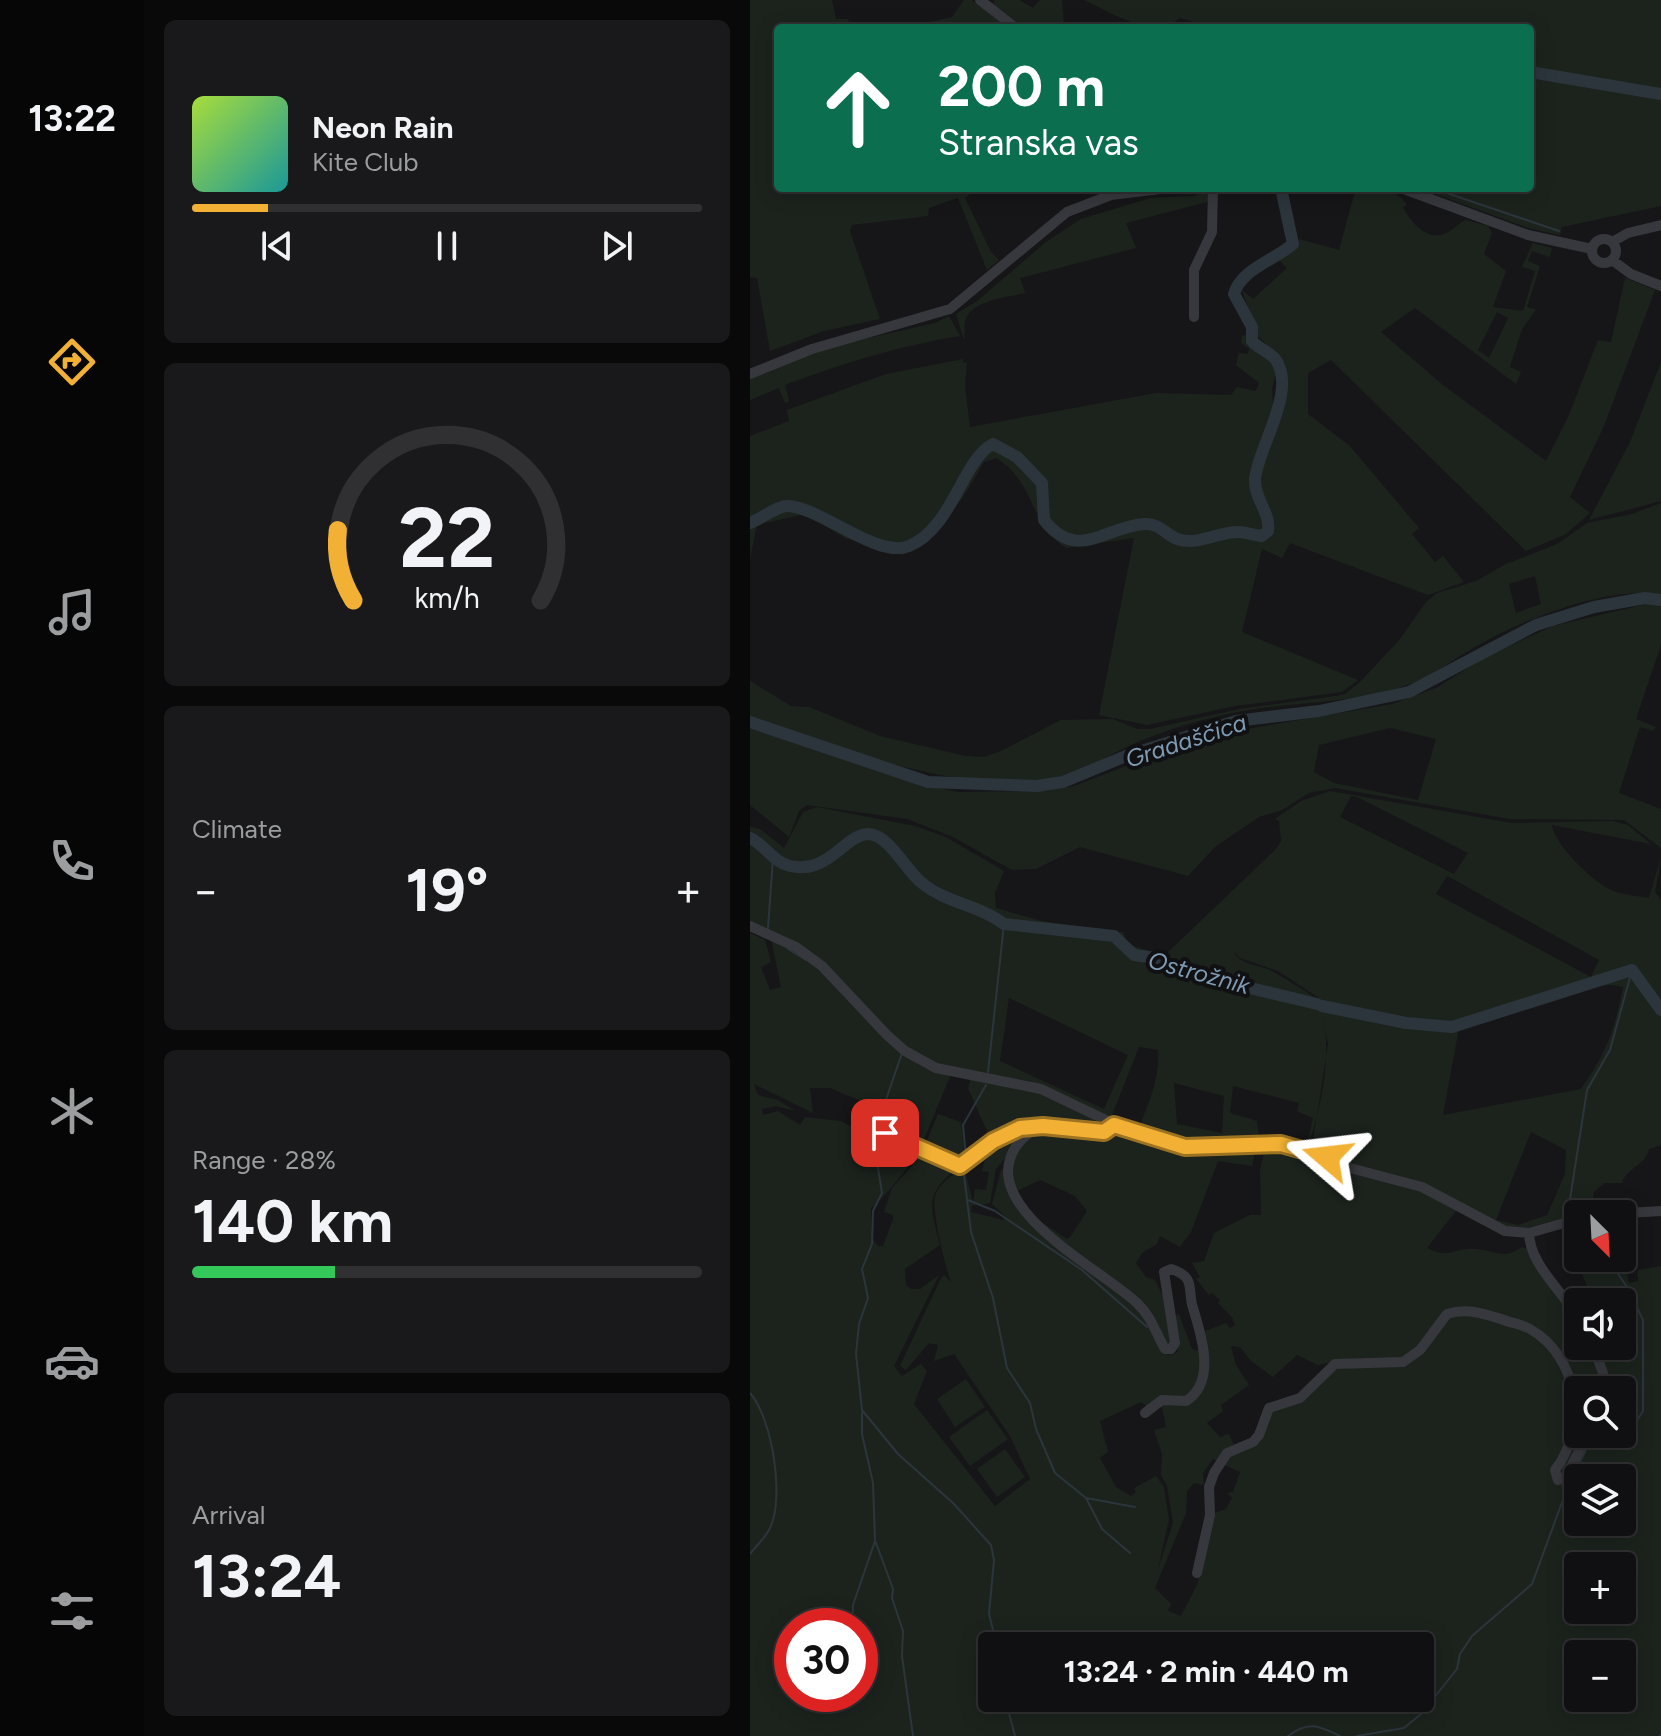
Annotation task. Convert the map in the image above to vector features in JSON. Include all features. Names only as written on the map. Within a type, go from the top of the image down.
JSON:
[{"type":"street","points":[[980,0],[1011,24]]},
{"type":"street","points":[[750,374],[812,349],[950,309],[978,289],[1041,231],[1067,212],[1111,195],[1134,192]]},
{"type":"street","points":[[1194,317],[1194,270],[1212,232],[1213,192]]},
{"type":"street","points":[[1412,192],[1528,235],[1592,249]]},
{"type":"street","points":[[1612,260],[1600,262],[1593,257],[1592,249],[1599,239],[1612,242],[1628,233],[1661,225]]},
{"type":"street","points":[[1612,242],[1616,253],[1612,260]]},
{"type":"street","points":[[1612,260],[1622,269],[1661,286]]},
{"type":"street","points":[[750,926],[796,947],[822,966],[887,1035],[922,1062],[954,1073],[1041,1089],[1114,1125],[1185,1147],[1281,1144],[1310,1149],[1350,1168],[1422,1187],[1505,1231],[1529,1233],[1564,1223]]},
{"type":"street","points":[[866,1127],[960,1166],[1009,1132],[1043,1126],[1104,1132],[1114,1125]]},
{"type":"street","points":[[1043,1126],[1028,1133],[1017,1145],[1007,1175],[1013,1194],[1036,1224],[1135,1301],[1154,1322],[1165,1349],[1171,1349],[1175,1343],[1164,1272],[1171,1269],[1182,1274],[1194,1293],[1192,1306],[1202,1331],[1204,1350],[1196,1390],[1186,1401],[1162,1400],[1145,1413]]},
{"type":"street","points":[[1636,1212],[1661,1211]]},
{"type":"street","points":[[1529,1233],[1534,1258],[1564,1296]]},
{"type":"street","points":[[1197,1573],[1210,1515],[1209,1487],[1227,1453],[1253,1442],[1259,1435],[1269,1408],[1300,1398],[1335,1364],[1403,1362],[1420,1350],[1447,1314],[1474,1311],[1532,1330],[1561,1358],[1570,1376]]},
{"type":"street","points":[[1565,1448],[1555,1470],[1558,1480],[1570,1471],[1581,1448]]},
{"type":"shaded area","points":[[750,0],[832,0],[836,19],[848,19],[850,24],[774,24],[774,192],[973,192],[965,198],[991,252],[999,260],[987,270],[958,198],[929,208],[928,216],[852,225],[850,231],[880,319],[824,331],[770,351],[757,278],[750,277]]},
{"type":"shaded area","points":[[964,0],[972,0],[1005,24],[920,24],[952,17]]},
{"type":"shaded area","points":[[995,0],[1019,0],[1033,8],[1040,0],[1062,0],[1064,24],[1020,24],[993,4]]},
{"type":"shaded area","points":[[1084,0],[1661,0],[1661,206],[1562,227],[1560,235],[1528,228],[1430,192],[1534,192],[1534,24],[1201,24],[1180,18],[1169,24],[1141,24]]},
{"type":"shaded area","points":[[1209,192],[1211,201],[1126,223],[1136,248],[1020,278],[1025,293],[975,308],[965,321],[964,340],[956,314],[977,301],[1046,242],[1081,219],[1150,198],[1194,196]]},
{"type":"shaded area","points":[[1355,192],[1393,192],[1407,205],[1403,207],[1411,220],[1429,234],[1443,234],[1466,220],[1488,226],[1492,233],[1484,254],[1506,271],[1493,307],[1523,311],[1535,271],[1522,267],[1533,243],[1552,248],[1550,257],[1532,251],[1528,261],[1540,266],[1527,307],[1536,310],[1522,329],[1510,367],[1521,372],[1516,384],[1415,308],[1381,332],[1443,385],[1546,461],[1569,415],[1598,340],[1611,342],[1625,278],[1655,290],[1604,426],[1570,497],[1590,513],[1566,534],[1526,551],[1331,360],[1308,373],[1308,414],[1350,446],[1419,528],[1412,534],[1435,562],[1443,556],[1464,582],[1428,595],[1290,543],[1282,558],[1262,549],[1242,632],[1358,680],[1342,692],[1235,706],[1147,725],[1099,715],[1134,538],[1066,548],[1045,527],[1018,478],[996,458],[984,462],[940,527],[902,555],[845,538],[805,514],[757,525],[750,558],[750,436],[789,421],[787,410],[886,374],[963,359],[963,363],[967,362],[965,386],[970,427],[1156,393],[1231,395],[1237,387],[1256,391],[1259,383],[1236,365],[1239,353],[1248,354],[1249,349],[1241,343],[1242,336],[1248,334],[1253,345],[1277,370],[1272,389],[1274,417],[1278,420],[1285,406],[1285,363],[1257,335],[1242,290],[1253,299],[1287,268],[1277,258],[1296,247],[1299,239],[1339,250]],"holes":[[[1497,312],[1508,318],[1489,358],[1478,350]]]},
{"type":"shaded area","points":[[949,316],[960,336],[871,356],[785,385],[789,401],[785,403],[779,388],[750,400],[750,379],[828,347],[935,323]]},
{"type":"shaded area","points":[[1661,362],[1661,501],[1589,520],[1630,442]]},
{"type":"shaded area","points":[[1661,503],[1661,595],[1618,595],[1569,606],[1501,633],[1415,682],[1351,698],[1243,711],[1199,721],[1141,741],[1067,775],[1030,781],[991,782],[949,777],[865,756],[750,719],[750,681],[791,706],[809,707],[880,736],[966,756],[984,757],[1061,720],[1113,719],[1137,729],[1150,729],[1239,709],[1345,694],[1400,639],[1426,602],[1437,593],[1476,581],[1506,564],[1557,544],[1587,523],[1632,514]],"holes":[[[1535,576],[1541,604],[1516,613],[1509,584]]]},
{"type":"shaded area","points":[[1651,603],[1661,605],[1661,645],[1636,719],[1656,727],[1653,731],[1640,727],[1619,793],[1661,809],[1661,848],[1624,820],[1510,819],[1335,788],[1309,793],[1282,810],[1259,817],[1215,847],[1188,876],[1080,847],[1036,869],[1012,870],[953,837],[907,819],[807,805],[799,811],[789,837],[750,805],[750,725],[926,786],[959,792],[1046,791],[1074,786],[1201,737],[1392,704],[1436,688],[1489,655],[1553,626]],"holes":[[[1390,728],[1436,739],[1418,800],[1334,783],[1314,772],[1319,745]]]},
{"type":"shaded area","points":[[1330,791],[1512,823],[1613,821],[1628,825],[1651,844],[1552,825],[1559,842],[1576,862],[1616,892],[1649,898],[1661,857],[1655,892],[1661,900],[1661,1145],[1649,1149],[1622,1183],[1604,1183],[1594,1192],[1593,1200],[1564,1200],[1564,1218],[1516,1231],[1431,1190],[1363,1169],[1312,1147],[1317,1117],[1308,1146],[1202,1147],[1133,1131],[1063,1095],[942,1068],[907,1049],[823,962],[750,923],[750,827],[760,829],[784,848],[803,812],[817,807],[915,826],[946,837],[1004,871],[995,893],[996,908],[1041,921],[1123,932],[1128,944],[1164,956],[1276,849],[1281,841],[1279,821],[1275,819],[1301,801]],"holes":[[[1351,796],[1357,797],[1468,853],[1454,874],[1340,817]],[[1447,876],[1599,960],[1591,977],[1436,894]],[[1234,952],[1240,958],[1278,971],[1319,998],[1322,1015],[1317,1000],[1270,970],[1249,964],[1236,956]],[[1592,986],[1623,987],[1617,1016],[1597,1064],[1581,1089],[1443,1115],[1459,1028]],[[1009,998],[1128,1055],[1104,1109],[1000,1061]],[[1139,1047],[1158,1050],[1153,1090],[1139,1128],[1112,1115]],[[1174,1083],[1224,1096],[1222,1133],[1177,1124]],[[1233,1086],[1299,1103],[1297,1111],[1313,1118],[1307,1144],[1259,1137],[1257,1121],[1230,1113]],[[1531,1132],[1566,1150],[1565,1174],[1547,1215],[1518,1225],[1496,1220]]]},
{"type":"shaded area","points":[[750,933],[765,940],[771,962],[761,967],[770,990],[781,987],[771,938],[802,955],[829,976],[905,1051],[919,1061],[951,1074],[920,1149],[874,1124],[875,1107],[830,1088],[810,1088],[813,1113],[754,1084],[758,1095],[778,1100],[795,1111],[776,1106],[762,1109],[763,1115],[778,1111],[800,1125],[805,1117],[841,1121],[857,1130],[857,1151],[864,1150],[867,1143],[878,1142],[890,1149],[895,1140],[919,1152],[871,1208],[872,1238],[878,1246],[883,1246],[893,1219],[893,1215],[884,1212],[892,1188],[921,1156],[931,1156],[958,1167],[939,1185],[932,1202],[940,1245],[905,1269],[906,1285],[911,1289],[920,1289],[939,1275],[894,1366],[902,1376],[921,1364],[927,1371],[914,1404],[995,1506],[1030,1479],[1010,1436],[954,1354],[934,1361],[938,1345],[929,1343],[906,1370],[900,1366],[940,1280],[944,1275],[951,1282],[934,1203],[943,1184],[962,1169],[973,1202],[975,1189],[986,1190],[989,1172],[982,1171],[985,1160],[992,1153],[992,1143],[998,1139],[1003,1148],[1017,1138],[1014,1131],[1028,1128],[996,1169],[990,1203],[972,1206],[971,1212],[1003,1220],[1006,1217],[992,1204],[1001,1170],[1006,1167],[1008,1188],[1019,1209],[1037,1230],[1132,1303],[1148,1319],[1168,1355],[1178,1352],[1173,1316],[1179,1314],[1192,1349],[1202,1352],[1200,1373],[1190,1396],[1160,1398],[1147,1407],[1141,1402],[1100,1421],[1108,1452],[1100,1458],[1116,1487],[1131,1496],[1136,1492],[1134,1488],[1156,1476],[1164,1487],[1169,1519],[1158,1569],[1173,1523],[1167,1486],[1161,1475],[1162,1454],[1154,1430],[1166,1427],[1161,1403],[1192,1402],[1207,1363],[1205,1331],[1226,1323],[1230,1328],[1235,1325],[1232,1317],[1218,1303],[1220,1300],[1212,1293],[1209,1295],[1196,1279],[1200,1277],[1192,1263],[1204,1261],[1214,1233],[1250,1215],[1261,1215],[1260,1170],[1266,1146],[1294,1148],[1362,1174],[1408,1184],[1456,1211],[1427,1248],[1442,1253],[1468,1249],[1504,1254],[1522,1247],[1531,1250],[1564,1291],[1564,1360],[1636,1360],[1636,1288],[1583,1288],[1587,1286],[1581,1272],[1626,1272],[1629,1283],[1638,1281],[1638,1270],[1661,1266],[1661,1736],[750,1736]],"holes":[[[1231,1346],[1240,1347],[1251,1361],[1273,1377],[1297,1355],[1318,1365],[1348,1359],[1388,1363],[1332,1370],[1304,1400],[1270,1411],[1260,1442],[1232,1451],[1222,1464],[1240,1472],[1233,1492],[1227,1493],[1232,1498],[1226,1509],[1212,1514],[1198,1583],[1181,1616],[1168,1611],[1171,1604],[1155,1588],[1186,1513],[1187,1491],[1194,1483],[1204,1485],[1203,1473],[1213,1459],[1219,1462],[1227,1448],[1234,1445],[1229,1434],[1220,1437],[1207,1423],[1223,1411],[1221,1405],[1249,1385],[1236,1365]]]},
{"type":"shaded area","points":[[971,1078],[1032,1088],[1105,1125],[1104,1129],[1050,1124],[991,1140],[968,1088]]},
{"type":"shaded area","points":[[938,1114],[961,1122],[965,1162],[923,1150]]},
{"type":"shaded area","points":[[1042,1128],[1130,1135],[1176,1147],[1256,1147],[1252,1166],[1218,1161],[1191,1232],[1180,1247],[1160,1236],[1157,1244],[1142,1253],[1136,1263],[1146,1277],[1155,1280],[1163,1296],[1172,1339],[1167,1347],[1158,1324],[1047,1231],[1043,1223],[1067,1239],[1071,1236],[1087,1211],[1075,1196],[1040,1180],[1015,1192],[1013,1170],[1016,1155],[1025,1142]]},
{"type":"shaded area","points":[[966,1379],[985,1407],[955,1427],[937,1399]]},
{"type":"shaded area","points":[[987,1410],[1008,1439],[970,1466],[949,1437]]},
{"type":"shaded area","points":[[1005,1449],[1025,1477],[997,1497],[977,1469]]},
{"type":"waterway","points":[[1534,73],[1661,94]]},
{"type":"waterway","points":[[750,523],[789,506],[818,515],[882,546],[909,546],[936,525],[973,464],[993,444],[1017,457],[1042,483],[1044,520],[1056,533],[1068,539],[1092,539],[1145,524],[1154,525],[1185,541],[1238,532],[1262,536],[1268,531],[1268,524],[1255,479],[1279,403],[1281,373],[1274,357],[1252,341],[1252,327],[1234,294],[1251,271],[1293,244],[1282,192]]},
{"type":"waterway","points":[[1444,192],[1559,231]]},
{"type":"waterway","name":"Gradaščica","points":[[750,722],[928,782],[1037,786],[1063,782],[1126,756],[1236,721],[1319,711],[1409,692],[1536,625],[1594,607],[1645,598],[1661,600]]},
{"type":"waterway","name":"Ostrožnik","points":[[750,838],[784,864],[804,867],[825,860],[859,836],[876,836],[890,846],[931,890],[984,912],[1004,924],[1114,936],[1134,955],[1156,958],[1200,976],[1317,1004]]},
{"type":"waterway","points":[[768,928],[773,858]]},
{"type":"waterway","points":[[988,1072],[1004,924]]},
{"type":"waterway","points":[[788,949],[806,960]]},
{"type":"waterway","points":[[1570,1200],[1587,1090],[1610,1050],[1632,970]]},
{"type":"waterway","name":"Ostrožnik","points":[[1322,1006],[1406,1023],[1452,1027],[1632,970],[1661,1010]]},
{"type":"waterway","points":[[878,1123],[902,1053]]},
{"type":"waterway","points":[[966,1158],[963,1125],[986,1085]]},
{"type":"waterway","points":[[874,1143],[882,1193],[873,1211],[872,1244],[862,1269],[868,1298],[859,1324],[856,1354],[862,1410],[898,1454],[953,1503],[991,1545],[994,1560],[989,1614],[994,1632]]},
{"type":"waterway","points":[[964,1175],[971,1232],[993,1298],[1007,1368],[1030,1403],[1036,1429],[1055,1473],[1086,1498],[1102,1529],[1130,1553]]},
{"type":"waterway","points":[[968,1200],[995,1211],[1082,1270],[1147,1327]]},
{"type":"waterway","points":[[1617,1272],[1643,1320],[1643,1411],[1636,1422]]},
{"type":"waterway","points":[[750,1393],[765,1420],[776,1478],[770,1528],[750,1554]]},
{"type":"waterway","points":[[853,1608],[875,1541],[873,1483],[862,1434],[862,1413]]},
{"type":"waterway","points":[[1357,1736],[1404,1728],[1421,1714],[1457,1669],[1460,1654],[1472,1636],[1532,1584],[1568,1486],[1587,1448]]},
{"type":"waterway","points":[[1086,1498],[1135,1507]]},
{"type":"waterway","points":[[876,1543],[893,1589],[892,1598],[903,1631],[902,1656],[913,1736]]},
{"type":"waterway","points":[[1009,1712],[1015,1736]]},
{"type":"waterway","points":[[1288,1736],[1301,1728],[1313,1726],[1340,1736]]},
{"type":"route","points":[[885,1133],[921,1152],[960,1166],[966,1165],[1000,1136],[1030,1126],[1104,1132],[1114,1125],[1185,1147],[1205,1149],[1281,1144],[1310,1149],[1327,1157]]}]
